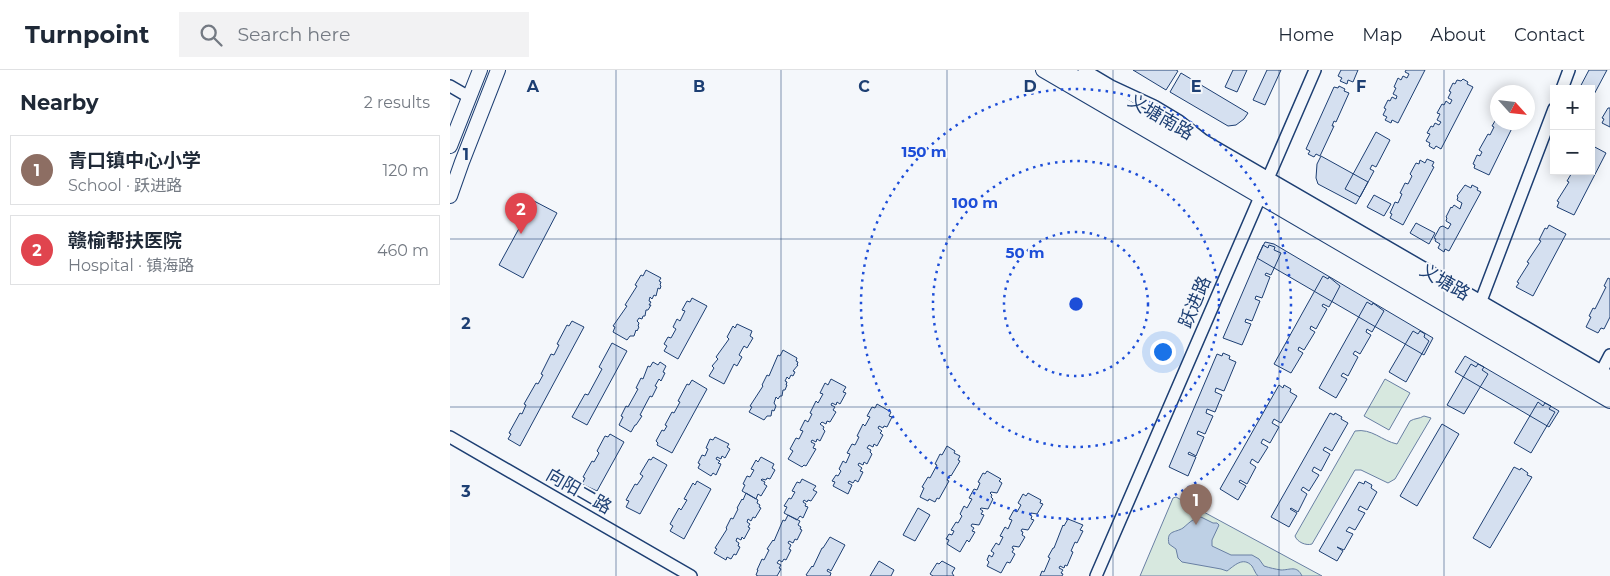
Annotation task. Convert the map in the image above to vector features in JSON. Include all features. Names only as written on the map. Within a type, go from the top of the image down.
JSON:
[{"type":"main road","points":[[450,146],[480,70]]},
{"type":"main road","points":[[450,196],[498,70]]},
{"type":"main road","name":"义塘南路","points":[[1043,70],[1264,187]]},
{"type":"main road","name":"义塘南路","points":[[1063,70],[1264,187]]},
{"type":"main road","name":"义塘路","points":[[1264,187],[1603,376],[1610,388]]},
{"type":"main road","name":"义塘路","points":[[1264,187],[1610,401]]},
{"type":"street","points":[[1084,70],[1179,121],[1264,187]]},
{"type":"street","name":"跃进路","points":[[1096,576],[1314,70]]},
{"type":"street","points":[[1563,85],[1569,70]]},
{"type":"street","points":[[450,86],[469,97]]},
{"type":"street","points":[[1479,306],[1550,120]]},
{"type":"street","points":[[1603,376],[1610,355]]},
{"type":"street","name":"向阳二路","points":[[450,437],[692,576]]},
{"type":"shaded area","points":[[1385,379],[1410,393],[1389,430],[1364,416]]},
{"type":"shaded area","points":[[1424,416],[1431,418],[1395,479],[1388,483],[1361,470],[1355,470],[1312,544],[1305,544],[1298,540],[1295,536],[1355,431],[1367,431],[1397,444],[1410,421]]},
{"type":"shaded area","points":[[1176,497],[1322,576],[1140,576],[1173,498]]},
{"type":"water","points":[[1201,517],[1219,525],[1212,540],[1212,546],[1231,555],[1252,555],[1259,559],[1264,566],[1281,570],[1296,569],[1302,576],[1258,576],[1252,566],[1245,562],[1239,563],[1227,571],[1182,562],[1178,558],[1176,549],[1169,544],[1169,536],[1193,520]]},
{"type":"building","points":[[1133,70],[1176,70],[1178,71],[1166,90]]},
{"type":"building","points":[[1233,70],[1247,70],[1237,92],[1225,87]]},
{"type":"building","points":[[1267,70],[1281,70],[1265,105],[1253,100]]},
{"type":"building","points":[[1341,70],[1358,70],[1353,82],[1348,80],[1347,84],[1340,81],[1342,78],[1338,76]]},
{"type":"building","points":[[1406,70],[1425,70],[1398,123],[1392,120],[1391,123],[1385,120],[1387,117],[1383,115],[1386,109],[1384,108],[1392,97],[1396,99],[1397,96],[1393,94],[1396,88],[1394,87],[1398,78],[1401,80],[1403,76],[1407,78],[1409,74],[1405,72]]},
{"type":"building","points":[[1589,70],[1607,70],[1595,92],[1595,85],[1581,85]]},
{"type":"building","points":[[1181,73],[1248,113],[1236,125],[1228,126],[1170,92]]},
{"type":"building","points":[[1463,79],[1473,87],[1441,149],[1436,146],[1434,149],[1426,141],[1430,134],[1427,133],[1431,126],[1433,127],[1435,123],[1439,125],[1441,122],[1437,120],[1440,114],[1437,113],[1446,101],[1450,104],[1452,100],[1448,98],[1451,92],[1449,91],[1453,83],[1455,84],[1457,80],[1461,81]]},
{"type":"building","points":[[1339,86],[1349,93],[1336,122],[1334,121],[1332,126],[1334,126],[1320,156],[1316,154],[1314,157],[1308,154],[1310,151],[1306,149],[1334,87],[1338,88]]},
{"type":"building","points":[[1608,108],[1610,108],[1610,127],[1602,123],[1604,119],[1602,118]]},
{"type":"building","points":[[1492,130],[1511,130],[1489,175],[1474,168],[1475,165],[1473,164],[1477,155],[1480,156],[1482,152],[1479,150],[1488,134],[1490,135]]},
{"type":"building","points":[[1376,132],[1390,140],[1376,167],[1372,165],[1370,169],[1374,171],[1360,197],[1345,189]]},
{"type":"building","points":[[1595,147],[1606,153],[1595,174]]},
{"type":"building","points":[[1321,156],[1368,182],[1356,204],[1318,184],[1316,178],[1317,164]]},
{"type":"building","points":[[1427,159],[1434,162],[1432,166],[1434,167],[1403,225],[1390,218],[1392,214],[1390,213],[1395,202],[1398,203],[1405,183],[1408,184],[1412,176],[1410,174],[1416,163],[1419,164],[1420,160],[1425,163]]},
{"type":"building","points":[[1571,175],[1595,175],[1574,215],[1557,207],[1559,202],[1557,201],[1569,182],[1567,181]]},
{"type":"building","points":[[1465,185],[1471,188],[1472,185],[1481,192],[1449,251],[1445,249],[1444,252],[1438,248],[1440,244],[1434,238],[1440,227],[1443,226],[1448,229],[1451,224],[1446,221],[1446,217],[1451,207],[1454,205],[1460,209],[1462,203],[1457,200],[1457,196]]},
{"type":"building","points":[[1374,195],[1391,204],[1384,216],[1367,207]]},
{"type":"building","points":[[534,201],[557,213],[523,278],[499,265]]},
{"type":"building","points":[[1416,223],[1435,233],[1429,244],[1410,233]]},
{"type":"building","points":[[1549,225],[1566,234],[1533,296],[1516,287],[1519,283],[1517,282],[1541,241],[1539,240],[1545,228],[1547,229]]},
{"type":"building","points":[[1265,242],[1274,244],[1433,338],[1424,355],[1257,258]]},
{"type":"building","points":[[1263,245],[1268,248],[1269,245],[1275,247],[1274,250],[1281,253],[1271,275],[1266,273],[1265,275],[1270,277],[1262,298],[1256,296],[1255,299],[1260,301],[1252,321],[1246,319],[1245,322],[1251,324],[1242,345],[1223,338]]},
{"type":"building","points":[[646,270],[661,278],[659,281],[661,286],[660,289],[658,288],[656,296],[654,295],[652,299],[650,297],[649,301],[651,302],[649,305],[651,305],[646,310],[645,316],[637,321],[639,327],[634,336],[630,336],[627,340],[613,332],[615,327],[613,326],[627,306],[625,305],[637,286],[635,285]]},
{"type":"building","points":[[1323,276],[1328,279],[1329,277],[1340,286],[1329,307],[1323,304],[1322,306],[1327,309],[1316,329],[1311,326],[1310,329],[1315,332],[1304,350],[1299,347],[1298,350],[1303,353],[1291,373],[1274,364]]},
{"type":"building","points":[[1608,278],[1610,279],[1610,317],[1604,329],[1601,328],[1598,333],[1586,327],[1593,308],[1595,309],[1606,287],[1604,286]]},
{"type":"building","points":[[692,298],[707,306],[678,359],[664,351],[667,346],[664,344],[668,337],[671,338],[676,329],[673,327],[677,319],[680,321],[685,311],[682,310],[687,301],[690,302]]},
{"type":"building","points":[[1367,302],[1372,305],[1373,303],[1384,311],[1372,332],[1367,329],[1366,332],[1371,335],[1360,354],[1355,351],[1353,354],[1358,357],[1348,376],[1343,373],[1341,376],[1347,379],[1336,398],[1319,388]]},
{"type":"building","points":[[572,321],[584,327],[520,446],[508,439],[511,434],[509,433],[520,413],[522,414],[526,405],[524,404],[536,383],[538,384],[543,375],[541,374],[551,354],[554,355],[559,345],[557,344],[567,325],[569,326]]},
{"type":"building","points":[[737,324],[752,331],[750,336],[753,338],[747,348],[744,346],[739,355],[742,357],[737,366],[734,364],[724,384],[709,376],[714,368],[712,366],[718,359],[716,357],[729,339],[727,337],[733,326],[735,328]]},
{"type":"building","points":[[1413,331],[1418,334],[1420,331],[1425,334],[1424,337],[1429,341],[1406,382],[1389,372]]},
{"type":"building","points":[[612,343],[627,351],[587,425],[572,417],[585,394],[588,395],[602,369],[599,367]]},
{"type":"building","points":[[783,350],[797,358],[798,365],[793,371],[795,372],[793,376],[791,375],[789,379],[787,377],[785,381],[787,385],[785,390],[783,390],[782,396],[778,399],[776,397],[774,403],[776,406],[774,411],[772,410],[771,416],[767,416],[764,420],[749,412],[752,407],[750,406],[763,386],[767,375],[769,376],[778,355],[780,356]]},
{"type":"building","points":[[1223,353],[1230,356],[1229,359],[1236,362],[1224,391],[1216,388],[1215,392],[1222,395],[1215,412],[1207,409],[1206,413],[1213,416],[1205,434],[1198,431],[1197,434],[1204,437],[1196,456],[1189,452],[1188,454],[1196,457],[1188,476],[1169,467],[1217,354],[1222,356]]},
{"type":"building","points":[[1465,356],[1559,411],[1549,427],[1455,372]]},
{"type":"building","points":[[653,362],[658,365],[660,362],[666,366],[663,372],[665,373],[661,381],[659,379],[652,397],[650,396],[640,415],[642,416],[631,432],[619,425],[623,417],[621,416],[638,389],[636,388],[641,378],[643,379],[648,366],[650,367]]},
{"type":"building","points":[[1471,364],[1476,367],[1478,364],[1484,367],[1482,370],[1488,374],[1464,414],[1447,405]]},
{"type":"building","points":[[831,379],[846,387],[843,392],[846,393],[840,404],[837,402],[836,405],[832,403],[831,405],[835,407],[833,410],[836,412],[830,422],[827,421],[826,424],[822,422],[820,424],[824,427],[825,431],[820,441],[817,439],[816,442],[812,440],[811,442],[815,444],[813,448],[816,449],[806,466],[802,467],[788,459],[793,451],[790,449],[796,438],[799,439],[803,431],[800,430],[805,420],[808,422],[816,401],[818,403],[823,394],[820,393],[825,383],[828,385]]},
{"type":"building","points":[[692,380],[707,389],[672,453],[657,445],[656,441],[662,430],[664,431],[667,426],[665,425],[680,402],[678,401],[687,384],[689,385]]},
{"type":"building","points":[[1279,385],[1283,388],[1284,385],[1291,389],[1290,392],[1297,396],[1281,423],[1274,419],[1272,423],[1279,427],[1270,443],[1263,439],[1261,443],[1268,447],[1258,463],[1252,459],[1250,463],[1256,467],[1247,484],[1240,480],[1239,482],[1246,486],[1238,500],[1220,489]]},
{"type":"building","points":[[1538,402],[1543,406],[1545,403],[1551,406],[1549,409],[1555,412],[1531,453],[1514,443]]},
{"type":"building","points":[[877,404],[891,412],[889,416],[892,417],[887,427],[879,426],[878,428],[882,431],[880,433],[883,435],[877,446],[874,444],[873,447],[869,445],[867,448],[871,450],[872,454],[867,464],[864,462],[863,465],[859,463],[858,465],[862,468],[860,471],[863,472],[858,482],[855,480],[853,483],[849,481],[848,483],[852,485],[848,494],[833,486],[835,482],[832,481],[841,471],[839,469],[843,461],[846,463],[850,454],[847,453],[852,444],[855,445],[863,424],[865,426],[870,417],[867,416],[872,407],[875,408]]},
{"type":"building","points":[[1330,413],[1334,415],[1335,413],[1348,423],[1332,451],[1325,447],[1323,450],[1330,454],[1321,471],[1314,467],[1312,471],[1319,475],[1309,491],[1303,487],[1301,490],[1307,494],[1298,512],[1290,509],[1297,513],[1289,527],[1271,517]]},
{"type":"building","points":[[1442,424],[1459,434],[1417,506],[1400,496]]},
{"type":"building","points":[[610,434],[624,442],[597,491],[582,484],[585,478],[583,477],[599,453],[597,451],[605,436],[608,437]]},
{"type":"building","points":[[715,437],[729,444],[727,447],[730,449],[725,458],[722,456],[721,459],[717,457],[716,459],[720,461],[718,463],[721,464],[716,475],[713,473],[711,476],[698,468],[700,464],[698,463],[702,455],[705,456],[710,439],[713,440]]},
{"type":"building","points":[[947,446],[960,456],[958,460],[960,461],[947,480],[949,481],[939,499],[937,498],[935,502],[929,499],[928,501],[920,497],[924,488],[922,487],[928,477],[930,478],[940,454],[942,455]]},
{"type":"building","points":[[653,457],[667,465],[640,514],[626,507],[629,501],[626,500],[635,484],[637,485],[643,476],[640,474],[649,459],[651,460]]},
{"type":"building","points":[[761,457],[774,464],[772,468],[775,470],[770,479],[761,480],[767,486],[761,496],[758,494],[756,499],[742,491],[747,476],[750,477],[754,470],[751,469],[756,460],[758,462]]},
{"type":"building","points":[[1514,467],[1520,470],[1521,468],[1528,473],[1527,475],[1532,477],[1490,548],[1473,538]]},
{"type":"building","points":[[987,471],[1001,479],[999,481],[1002,483],[997,493],[990,493],[993,499],[988,509],[980,509],[983,511],[981,514],[984,515],[979,525],[972,524],[971,526],[974,528],[972,531],[975,532],[969,542],[967,540],[960,552],[947,544],[949,540],[946,539],[949,534],[952,535],[954,531],[951,530],[962,516],[960,514],[964,506],[967,508],[972,499],[969,498],[974,489],[977,490],[980,483],[978,482],[983,473],[985,474]]},
{"type":"building","points":[[802,479],[816,486],[813,490],[817,492],[811,501],[808,500],[807,502],[804,500],[805,506],[808,507],[803,518],[800,516],[797,520],[784,513],[787,507],[784,506],[795,492],[792,491],[797,482],[800,483]]},
{"type":"building","points":[[697,481],[711,489],[684,539],[670,531],[673,526],[670,524],[679,508],[681,510],[687,500],[684,499],[693,483],[695,485]]},
{"type":"building","points":[[1365,481],[1372,485],[1371,488],[1377,492],[1367,510],[1360,506],[1358,510],[1365,513],[1355,530],[1349,527],[1346,531],[1353,534],[1344,550],[1337,547],[1343,551],[1337,561],[1319,551],[1359,482],[1364,484]]},
{"type":"building","points":[[746,493],[758,500],[757,503],[761,508],[755,518],[753,517],[751,521],[748,519],[747,522],[750,524],[748,527],[750,528],[744,539],[742,537],[741,540],[737,538],[736,541],[740,547],[736,555],[734,554],[731,559],[727,557],[726,560],[714,553],[717,549],[715,548]]},
{"type":"building","points":[[1028,493],[1041,500],[1040,503],[1043,504],[1037,514],[1031,513],[1031,519],[1034,520],[1028,530],[1022,529],[1022,535],[1025,537],[1019,547],[1013,546],[1012,552],[1015,554],[1010,563],[1007,562],[1001,573],[987,566],[989,562],[987,560],[989,555],[992,557],[994,553],[991,551],[996,543],[999,545],[1003,537],[1000,536],[1005,527],[1008,529],[1012,520],[1009,519],[1014,510],[1017,512],[1021,505],[1018,503],[1023,494],[1026,496]]},
{"type":"building","points":[[918,508],[930,515],[915,541],[903,535]]},
{"type":"building","points":[[788,515],[800,521],[798,525],[802,530],[797,540],[795,539],[793,543],[789,541],[788,543],[791,545],[789,549],[791,550],[786,560],[784,559],[782,562],[779,560],[777,563],[781,565],[779,568],[781,569],[777,576],[756,575],[762,559],[764,560],[769,550],[767,549],[774,541],[783,520],[785,521]]},
{"type":"building","points":[[1068,519],[1083,525],[1080,530],[1083,531],[1077,543],[1075,542],[1067,566],[1065,565],[1064,568],[1060,566],[1059,568],[1063,570],[1062,576],[1040,576],[1042,571],[1044,572],[1050,558],[1048,557],[1054,548],[1063,525]]},
{"type":"building","points":[[830,537],[845,545],[831,571],[828,569],[827,571],[831,573],[830,576],[806,575],[813,567],[822,548]]},
{"type":"building","points":[[879,561],[894,570],[891,576],[870,576]]},
{"type":"building","points":[[942,561],[955,568],[952,573],[954,576],[933,576],[930,574],[937,563],[939,564]]},
{"type":"place","name":"赣榆帮扶医院","points":[[521,234]]},
{"type":"place","name":"青口镇中心小学","points":[[1196,525]]}]
